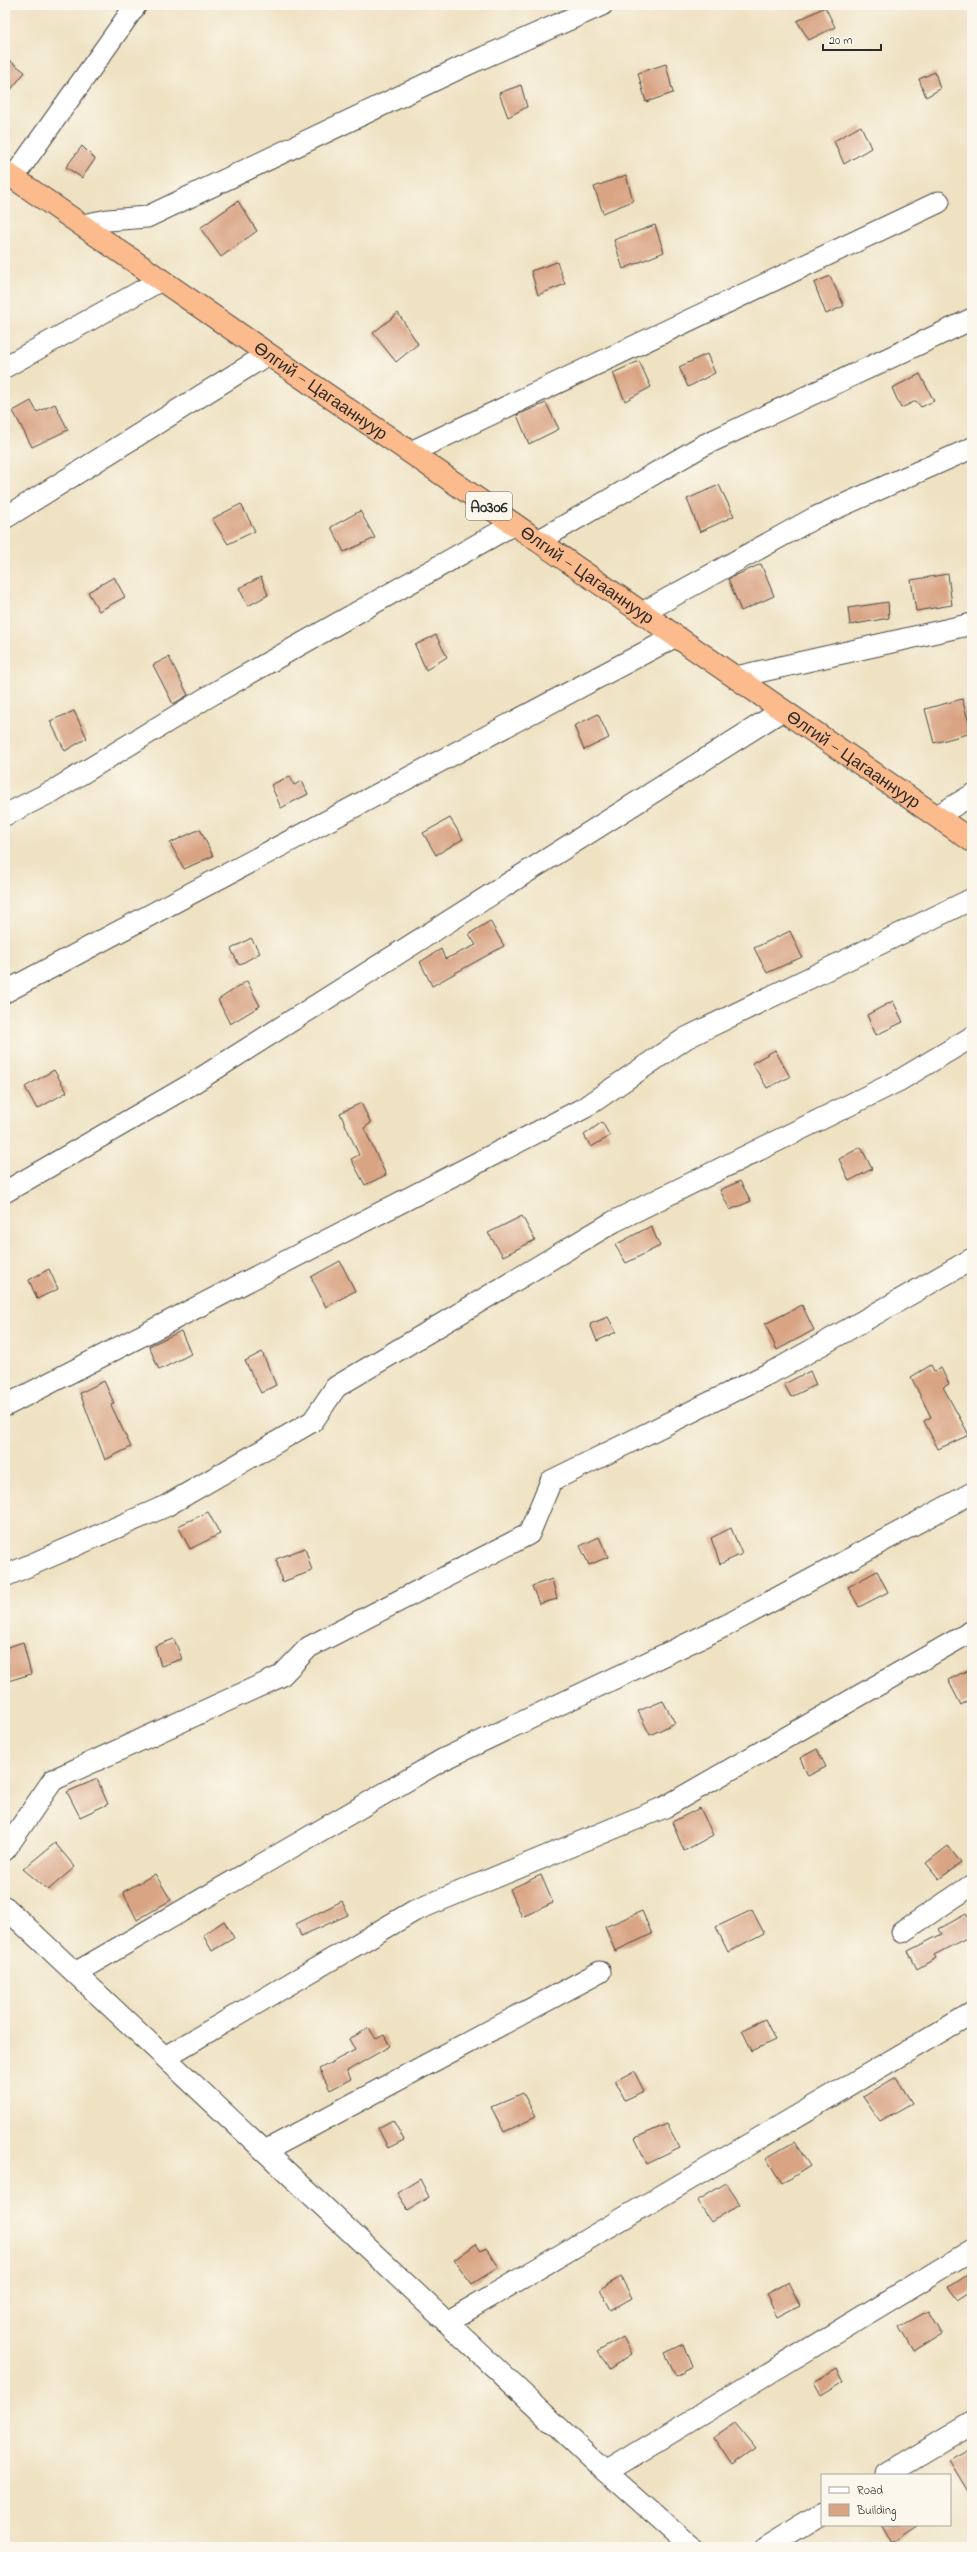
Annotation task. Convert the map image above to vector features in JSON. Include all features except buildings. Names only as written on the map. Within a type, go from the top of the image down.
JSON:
[{"type":"highway","name":"Өлгий — Цагааннуур","points":[[9,175],[972,841]]},
{"type":"street","points":[[9,175],[136,5]]},
{"type":"street","points":[[82,226],[108,220],[147,217],[464,66],[602,5]]},
{"type":"street","points":[[411,452],[939,202]]},
{"type":"street","points":[[5,367],[161,280]]},
{"type":"street","points":[[538,541],[704,445],[972,319]]},
{"type":"street","points":[[5,518],[268,354]]},
{"type":"street","points":[[642,613],[816,517],[972,448]]},
{"type":"street","points":[[5,815],[53,791],[211,695],[514,524]]},
{"type":"street","points":[[736,677],[972,624]]},
{"type":"street","points":[[5,992],[676,636]]},
{"type":"street","points":[[5,1192],[190,1085],[783,710]]},
{"type":"street","points":[[937,816],[972,795]]},
{"type":"street","points":[[5,1406],[584,1108],[686,1038],[972,899]]},
{"type":"street","points":[[5,1576],[166,1506],[313,1421],[336,1387],[613,1222],[900,1080],[972,1037]]},
{"type":"street","points":[[5,1850],[53,1780],[281,1676],[309,1647],[529,1534],[551,1481],[782,1367],[972,1259]]},
{"type":"street","points":[[75,1973],[442,1760],[727,1625],[972,1493]]},
{"type":"street","points":[[165,2057],[414,1912],[665,1807],[972,1630]]},
{"type":"street","points":[[902,1932],[972,1885]]},
{"type":"street","points":[[5,1907],[606,2472],[691,2547]]},
{"type":"street","points":[[265,2151],[600,1972]]},
{"type":"street","points":[[447,2322],[972,2013]]},
{"type":"street","points":[[606,2472],[972,2250]]},
{"type":"street","points":[[887,2474],[972,2423]]},
{"type":"street","points":[[766,2547],[821,2514]]}]
